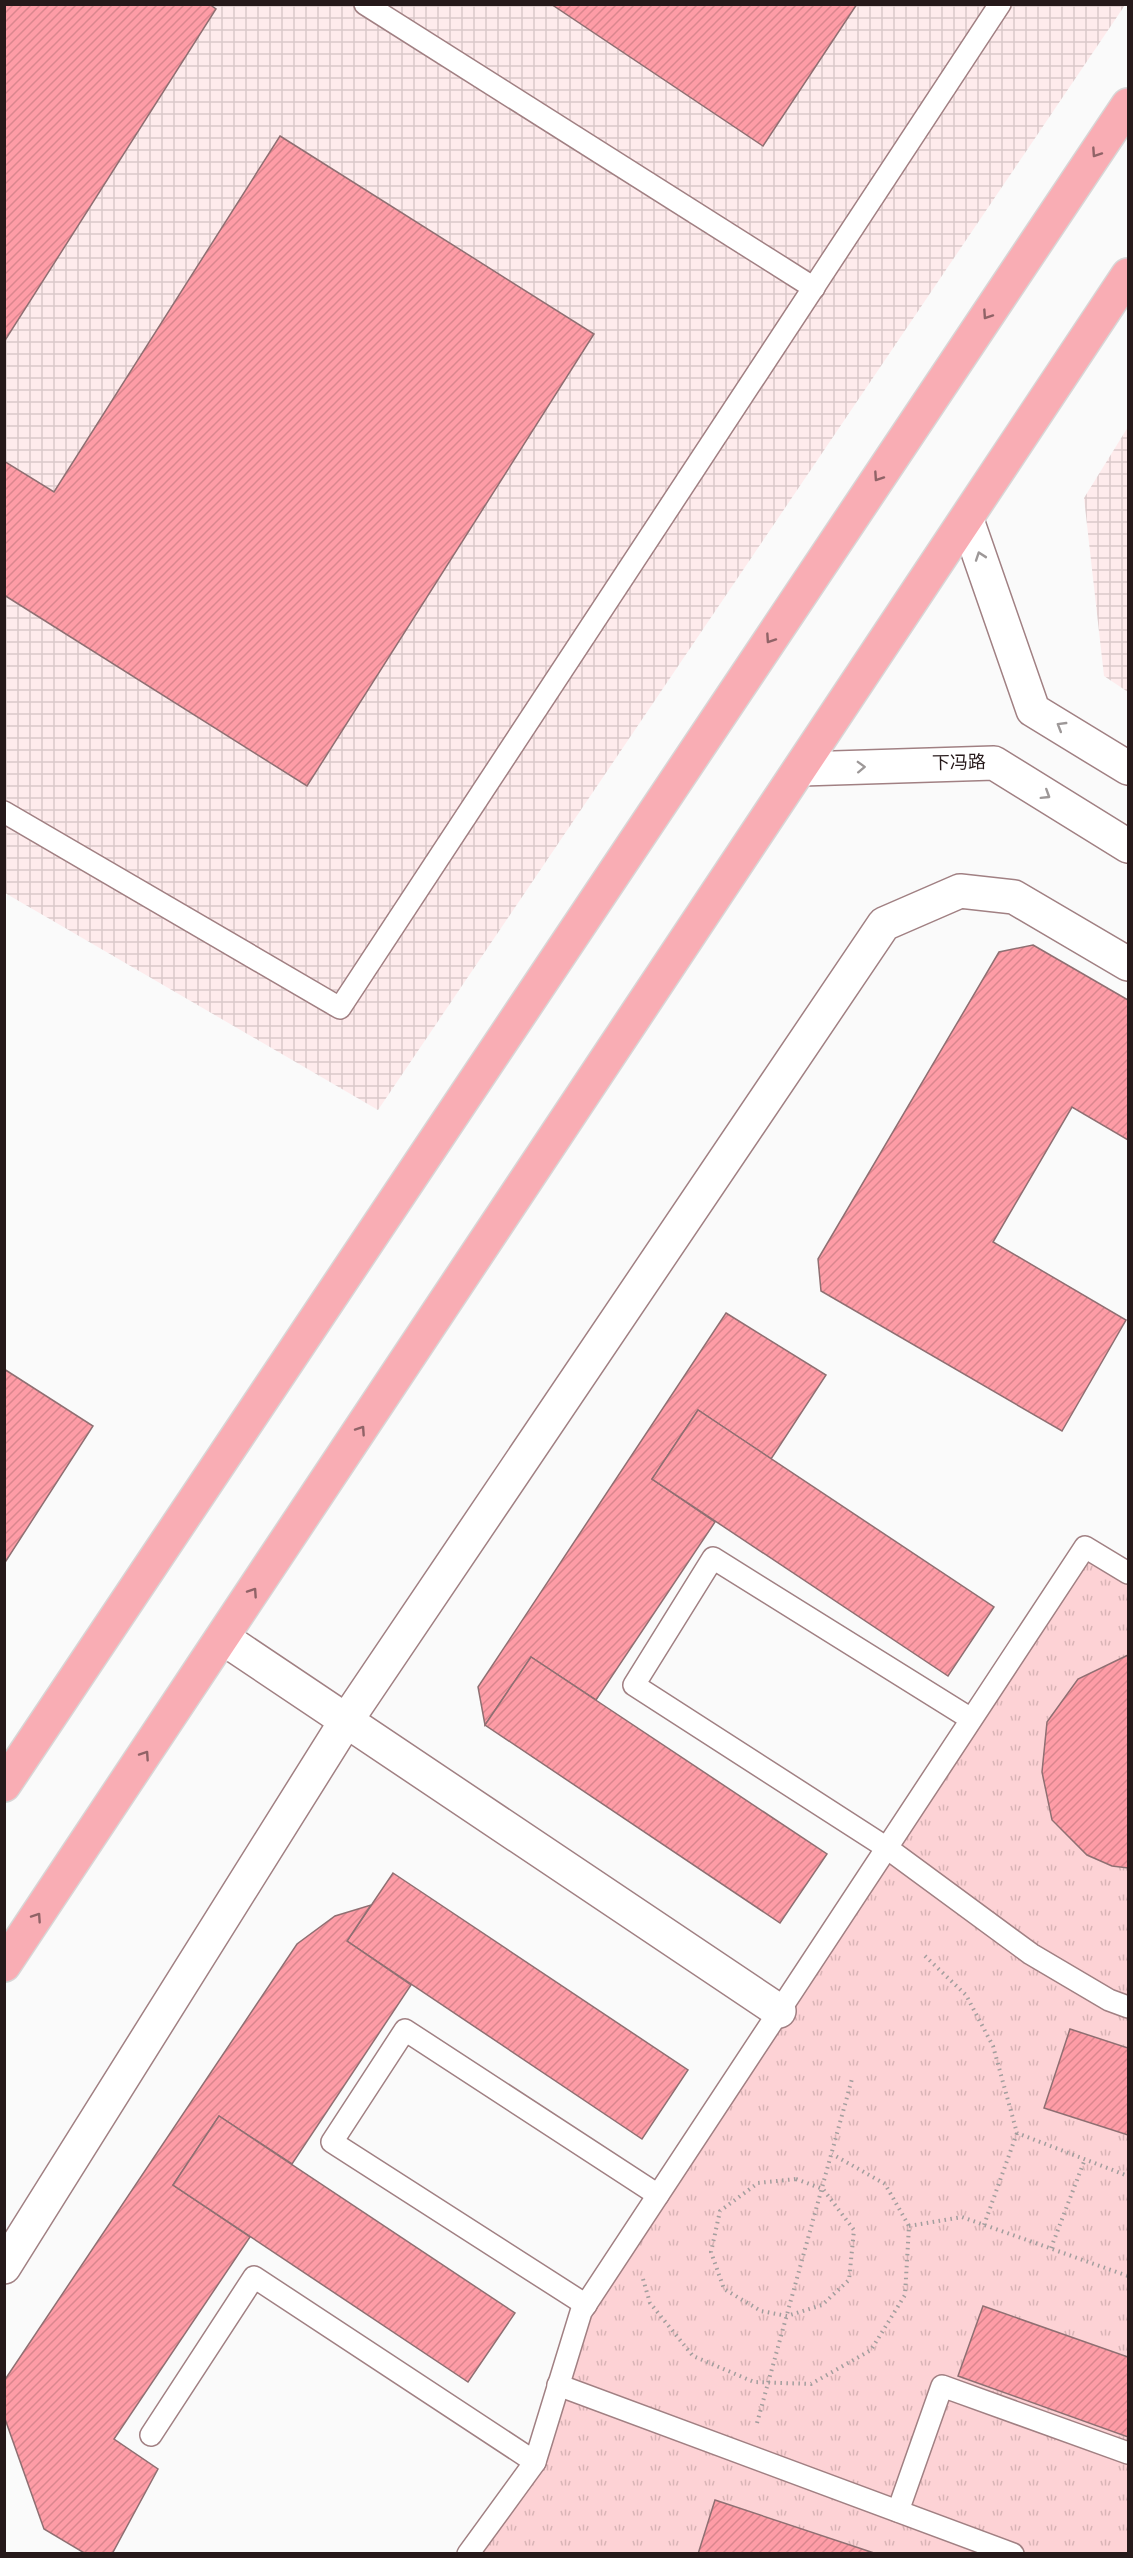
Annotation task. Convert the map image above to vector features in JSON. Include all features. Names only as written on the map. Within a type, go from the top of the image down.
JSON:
[{"type":"highway","points":[[4,1785],[1128,105]]},
{"type":"highway","points":[[4,1965],[1128,276]]},
{"type":"street","points":[[967,520],[1033,710],[1128,768]]},
{"type":"street","name":"下冯路","points":[[802,769],[994,762],[1128,846]]},
{"type":"street","points":[[4,2267],[346,1721],[884,924],[960,891],[1014,897],[1128,964]]},
{"type":"street","points":[[223,1638],[779,2011]]},
{"type":"lane","points":[[365,4],[814,288]]},
{"type":"lane","points":[[4,812],[340,1008],[1000,4]]},
{"type":"lane","points":[[468,2553],[536,2462],[558,2385],[585,2305],[1085,1547],[1128,1573]]},
{"type":"lane","points":[[971,1719],[713,1558],[634,1685],[887,1848],[1031,1954],[1109,2000],[1128,2007]]},
{"type":"lane","points":[[585,2305],[332,2142],[405,2030],[658,2195]]},
{"type":"lane","points":[[151,2435],[254,2277],[536,2462]]},
{"type":"lane","points":[[558,2385],[1013,2553]]},
{"type":"lane","points":[[898,2511],[942,2386],[1128,2452]]},
{"type":"path","points":[[925,1956],[966,1995],[993,2046],[1017,2133],[984,2225]]},
{"type":"path","points":[[748,2456],[852,2079]]},
{"type":"path","points":[[1017,2133],[1128,2176]]},
{"type":"path","points":[[631,2234],[650,2303],[693,2355],[754,2382],[811,2384],[871,2350],[905,2295],[909,2226],[885,2184],[832,2154]]},
{"type":"path","points":[[1051,2249],[1085,2159]]},
{"type":"path","points":[[796,2179],[823,2189],[854,2230],[849,2280],[822,2306],[787,2316],[761,2311],[724,2289],[711,2252],[720,2211],[758,2183],[796,2179]]},
{"type":"path","points":[[909,2226],[962,2217],[1128,2276]]},
{"type":"shaded area","points":[[5,5],[1125,5],[378,1110],[5,893]]},
{"type":"shaded area","points":[[1128,427],[1128,692],[1104,676],[1084,498]]},
{"type":"green space","points":[[1085,1547],[1128,1573],[1128,2553],[468,2554],[535,2462],[586,2305]]},
{"type":"building","points":[[4,4],[209,4],[216,9],[4,342]]},
{"type":"building","points":[[551,4],[857,4],[763,146]]},
{"type":"building","points":[[280,136],[594,334],[307,786],[4,595],[4,461],[54,492]]},
{"type":"building","points":[[1033,945],[1128,1000],[1128,1140],[1072,1107],[993,1242],[1126,1320],[1062,1431],[821,1291],[818,1259],[999,952]]},
{"type":"building","points":[[726,1313],[826,1375],[771,1459],[698,1410],[652,1479],[715,1522],[596,1700],[531,1657],[485,1725],[478,1687]]},
{"type":"building","points":[[4,1369],[93,1426],[4,1564]]},
{"type":"building","points":[[698,1410],[994,1607],[948,1676],[652,1479]]},
{"type":"building","points":[[1128,1655],[1128,1868],[1112,1866],[1087,1855],[1052,1820],[1042,1772],[1047,1722],[1078,1679]]},
{"type":"building","points":[[531,1657],[827,1854],[780,1923],[485,1725]]},
{"type":"building","points":[[393,1873],[688,2070],[642,2139],[347,1941]]},
{"type":"building","points":[[371,1905],[347,1941],[411,1985],[292,2164],[219,2116],[173,2185],[250,2237],[114,2439],[158,2469],[112,2554],[86,2554],[44,2529],[4,2416],[4,2381],[297,1944],[335,1916]]},
{"type":"building","points":[[1070,2029],[1128,2048],[1128,2135],[1044,2108]]},
{"type":"building","points":[[219,2116],[515,2313],[468,2382],[173,2185]]},
{"type":"building","points":[[983,2306],[1128,2357],[1128,2437],[958,2376]]},
{"type":"building","points":[[715,2500],[877,2554],[698,2554]]}]
